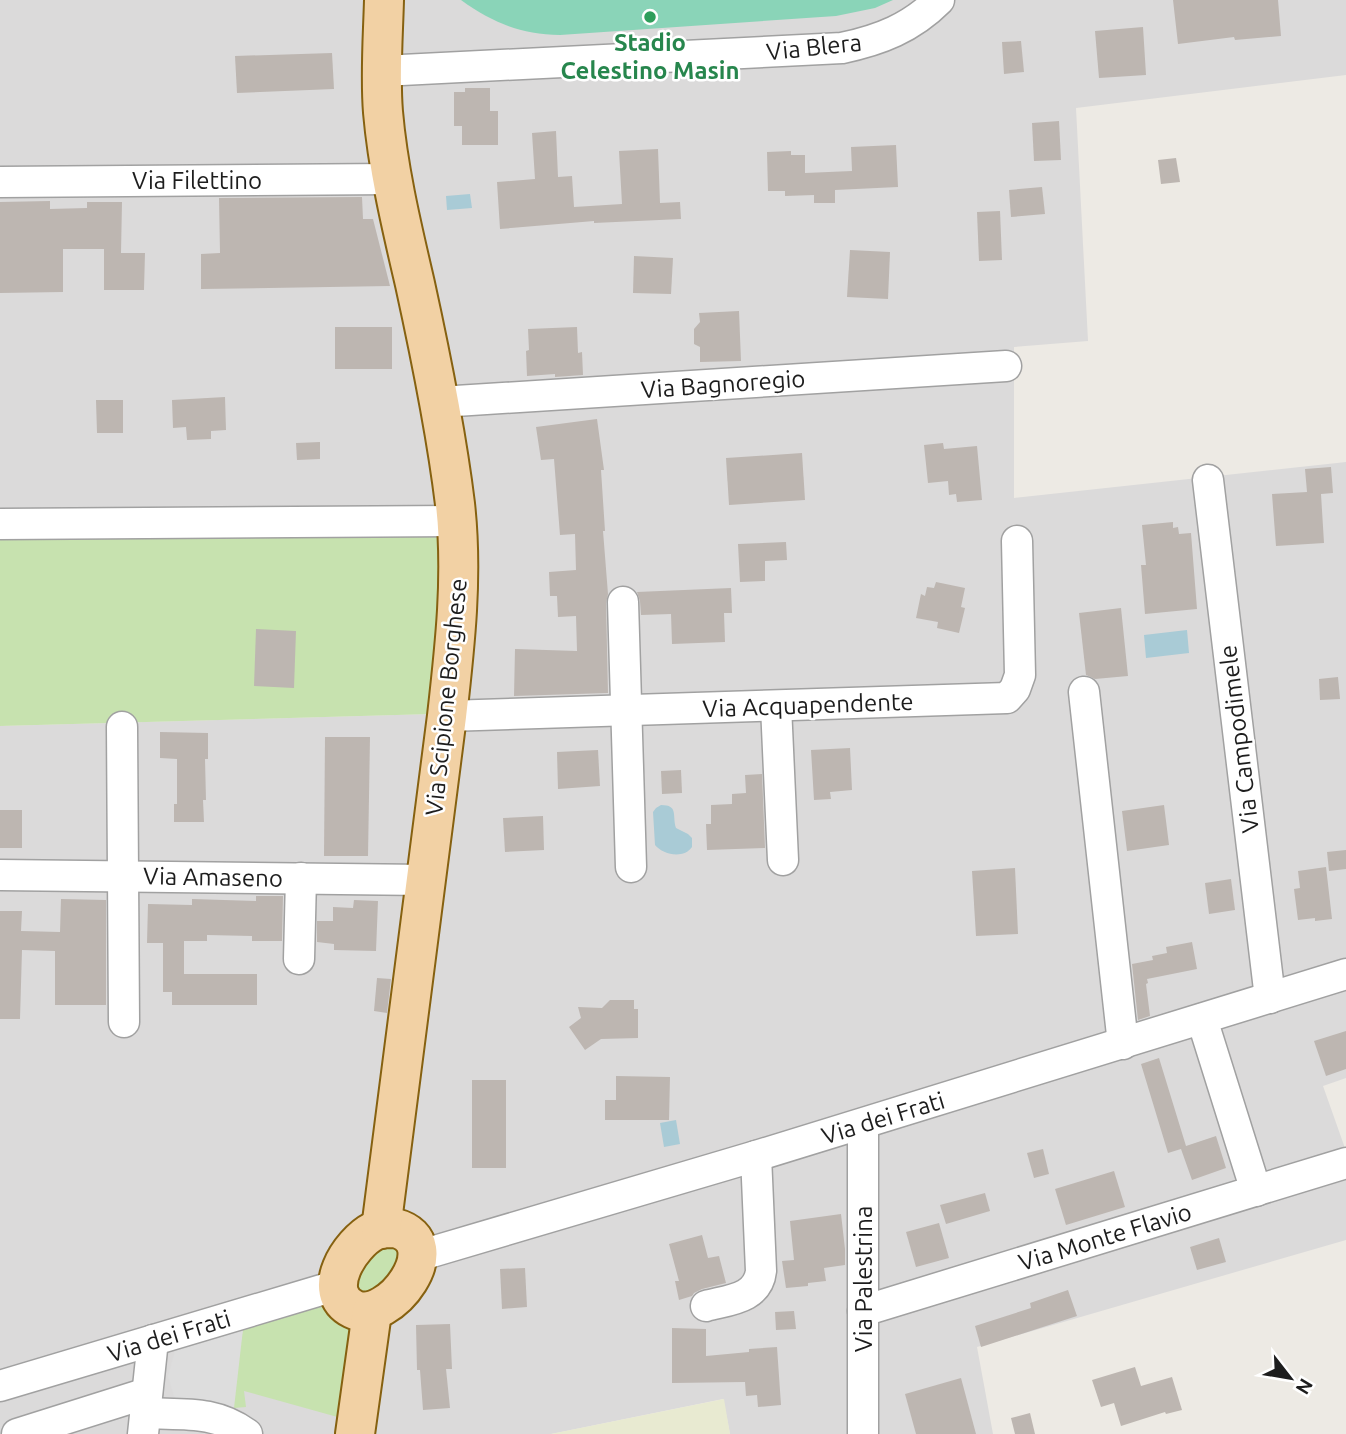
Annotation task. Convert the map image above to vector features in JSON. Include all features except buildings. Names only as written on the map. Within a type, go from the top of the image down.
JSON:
[{"type":"main road","name":"Via Scipione Borghese","points":[[381,1229],[447,716],[458,603],[459,560],[440,402],[393,179],[383,115],[384,0]]},
{"type":"main road","points":[[395,1228],[409,1233],[416,1242],[418,1256],[400,1291],[386,1305],[372,1312],[356,1311],[346,1305],[338,1293],[342,1267],[353,1250],[366,1236],[381,1229],[395,1228]]},
{"type":"main road","points":[[355,1434],[372,1312]]},
{"type":"street","name":"Via Blera","points":[[382,71],[842,48],[898,31],[917,20],[939,0]]},
{"type":"street","name":"Via Filettino","points":[[0,182],[393,179]]},
{"type":"street","name":"Via Bagnoregio","points":[[440,402],[1006,366]]},
{"type":"street","name":"Via Campodimele","points":[[1208,480],[1270,998]]},
{"type":"street","points":[[0,524],[456,521]]},
{"type":"street","name":"Via Acquapendente","points":[[447,716],[1007,698],[1015,690],[1020,676],[1017,541]]},
{"type":"street","points":[[623,602],[631,867]]},
{"type":"street","points":[[1084,692],[1123,1044]]},
{"type":"street","points":[[776,706],[783,860]]},
{"type":"street","points":[[122,727],[124,1022]]},
{"type":"street","name":"Via Amaseno","points":[[0,875],[426,880]]},
{"type":"street","points":[[299,959],[301,878]]},
{"type":"street","name":"Via dei Frati","points":[[418,1256],[863,1124],[1346,974]]},
{"type":"street","points":[[1202,1019],[1256,1191]]},
{"type":"street","name":"Via Palestrina","points":[[863,1124],[863,1434]]},
{"type":"street","points":[[706,1306],[746,1295],[755,1289],[760,1280],[756,1156]]},
{"type":"street","name":"Via Monte Flavio","points":[[863,1311],[1346,1163]]},
{"type":"street","name":"Via dei Frati","points":[[0,1386],[338,1285]]},
{"type":"street","points":[[145,1413],[153,1340]]},
{"type":"street","points":[[17,1434],[145,1413],[214,1417],[247,1434]]},
{"type":"shaded area","points":[[0,0],[1346,0],[1346,75],[1076,108],[1088,341],[1014,347],[1014,498],[1346,462],[1346,1078],[1323,1086],[1346,1151],[1346,1240],[977,1347],[993,1434],[730,1434],[723,1399],[551,1434],[0,1434],[0,726],[432,714],[0,532]]},
{"type":"shaded area","points":[[243,1329],[234,1408],[176,1403],[168,1376],[176,1347]]},
{"type":"green space","name":"Stadio Celestino Masin","points":[[461,0],[893,0],[875,8],[836,16],[560,35],[508,26]]},
{"type":"green space","points":[[447,527],[432,714],[0,726],[0,532]]},
{"type":"green space","points":[[379,1243],[401,1251],[393,1275],[367,1296],[357,1288],[358,1275]]},
{"type":"green space","points":[[321,1306],[336,1308],[352,1327],[341,1418],[244,1391],[246,1407],[234,1408],[233,1390],[243,1329]]},
{"type":"green space","points":[[724,1399],[730,1434],[551,1434]]},
{"type":"water","points":[[470,194],[472,208],[447,210],[446,196]]},
{"type":"water","points":[[1187,630],[1189,653],[1146,658],[1144,635]]},
{"type":"water","points":[[661,805],[673,809],[676,828],[692,838],[692,847],[688,851],[674,854],[655,845],[653,812]]},
{"type":"water","points":[[676,1120],[680,1144],[664,1147],[660,1123]]},
{"type":"place","name":"Stadio Celestino Masin","points":[[650,17]]}]
